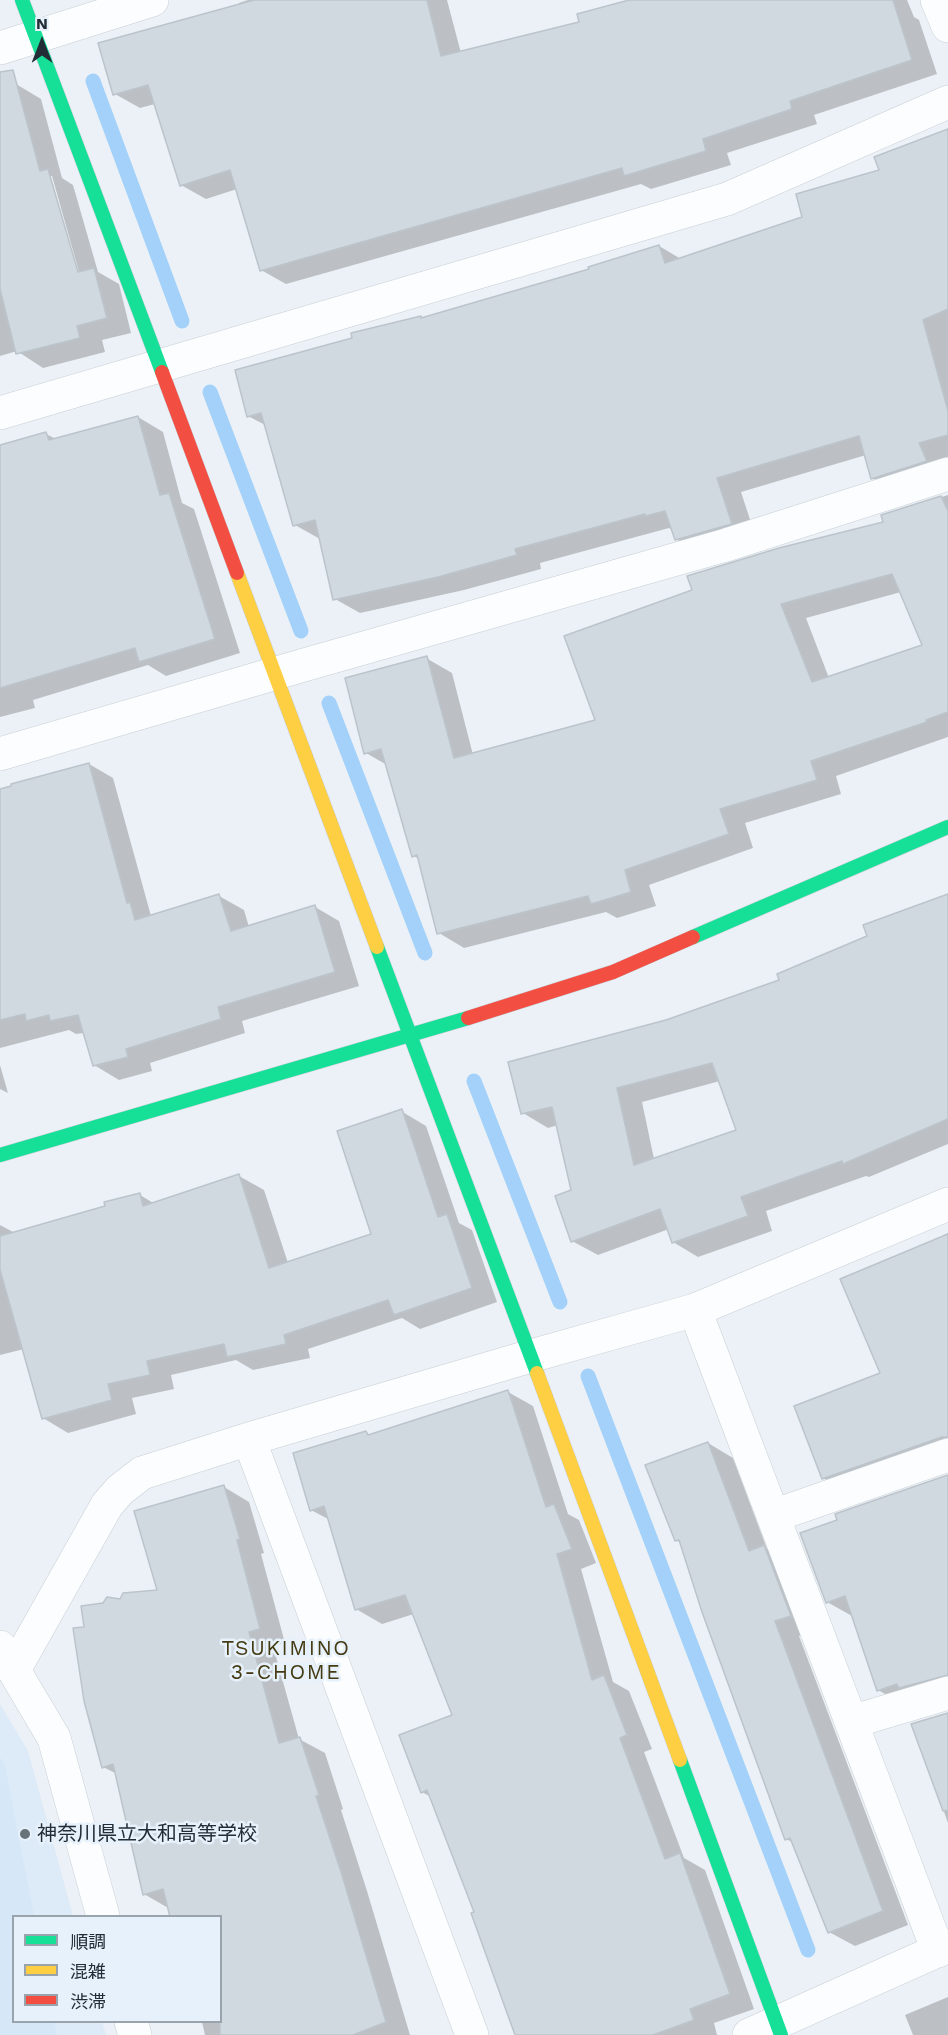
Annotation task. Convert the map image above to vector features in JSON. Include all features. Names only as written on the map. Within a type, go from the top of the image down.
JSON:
[{"type":"street","points":[[22,0],[531,1356],[769,2031],[943,1949],[851,1722],[695,1310]]},
{"type":"street","points":[[0,48],[152,0]]},
{"type":"street","points":[[938,0],[948,26]]},
{"type":"street","points":[[0,413],[727,199],[948,102]]},
{"type":"street","points":[[0,754],[726,545],[948,474]]},
{"type":"street","points":[[0,1155],[411,1036],[613,972],[948,827]]},
{"type":"street","points":[[102,1915],[54,1738],[7,1659],[107,1505],[120,1490],[142,1473],[249,1439],[695,1310],[948,1204]]},
{"type":"street","points":[[249,1439],[472,2035]]},
{"type":"street","points":[[773,1516],[948,1455]]},
{"type":"street","points":[[851,1722],[948,1693]]},
{"type":"shaded area","name":"神奈川県立大和高等学校","points":[[0,1704],[28,1751],[73,1915],[12,1915],[12,2023],[102,2023],[106,2035],[0,2035]]},
{"type":"shaded area","points":[[0,1757],[5,1766],[34,1915],[12,1915],[12,2023],[54,2023],[57,2035],[0,2035]]},
{"type":"building","points":[[254,0],[427,0],[441,56],[579,22],[577,14],[629,0],[893,0],[912,60],[790,101],[792,109],[703,139],[706,151],[624,176],[622,168],[260,271],[230,170],[180,186],[148,85],[113,95],[98,43]]},
{"type":"building","points":[[13,70],[40,171],[48,169],[78,272],[94,268],[107,318],[77,326],[80,338],[16,354],[0,289],[0,72]]},
{"type":"building","points":[[948,129],[948,309],[923,320],[948,411],[948,435],[919,443],[927,461],[871,479],[859,436],[717,478],[732,524],[675,540],[665,511],[646,516],[645,514],[515,549],[517,555],[438,577],[333,600],[315,520],[293,526],[261,413],[247,417],[235,370],[352,338],[351,333],[421,316],[421,318],[589,269],[588,267],[659,245],[665,263],[802,217],[796,194],[879,170],[874,157]]},
{"type":"building","points":[[138,416],[160,495],[169,493],[215,639],[139,662],[135,648],[0,688],[0,445],[46,432],[49,440]]},
{"type":"building","points":[[941,496],[948,511],[948,712],[926,720],[927,722],[811,761],[817,780],[720,809],[729,834],[625,870],[631,892],[591,904],[588,896],[437,934],[417,855],[412,857],[381,749],[364,754],[345,678],[427,656],[454,758],[595,720],[564,636],[692,590],[687,576],[779,548],[883,522],[881,515]],"holes":[[[892,574],[922,645],[812,682],[781,604]]]},
{"type":"building","points":[[89,763],[127,903],[130,902],[135,920],[219,894],[231,931],[315,905],[335,972],[218,1007],[221,1019],[126,1049],[128,1057],[93,1066],[78,1015],[50,1021],[49,1015],[26,1021],[25,1014],[0,1020],[0,789]]},
{"type":"building","points":[[948,894],[948,1119],[843,1164],[842,1161],[741,1197],[748,1216],[672,1243],[660,1209],[571,1242],[555,1196],[571,1190],[552,1107],[521,1114],[508,1062],[666,1020],[779,980],[777,974],[867,936],[863,925]],"holes":[[[712,1063],[736,1130],[634,1165],[617,1088]]]},
{"type":"building","points":[[402,1109],[438,1217],[447,1214],[472,1288],[394,1315],[388,1300],[284,1335],[286,1344],[227,1357],[224,1344],[147,1361],[150,1375],[108,1384],[112,1400],[42,1419],[0,1270],[0,1236],[105,1206],[104,1202],[140,1193],[143,1206],[239,1174],[269,1268],[371,1234],[337,1131]]},
{"type":"building","points":[[948,1234],[948,1437],[942,1437],[822,1479],[794,1406],[880,1373],[840,1279]]},
{"type":"building","points":[[508,1390],[546,1507],[554,1504],[572,1549],[557,1554],[592,1680],[604,1675],[627,1735],[620,1738],[665,1859],[680,1853],[730,1994],[690,2009],[694,2020],[653,2035],[515,2035],[471,1913],[474,1912],[427,1790],[421,1793],[399,1735],[452,1715],[405,1595],[355,1610],[324,1506],[310,1511],[293,1453],[366,1431],[368,1435]]},
{"type":"building","points":[[708,1442],[749,1551],[764,1545],[791,1616],[775,1621],[883,1911],[828,1933],[790,1838],[785,1840],[702,1612],[679,1540],[675,1541],[645,1465]]},
{"type":"building","points":[[948,1475],[948,1675],[899,1688],[897,1684],[877,1691],[845,1596],[826,1603],[800,1533],[837,1520],[835,1514]]},
{"type":"building","points":[[224,1485],[240,1539],[237,1540],[260,1629],[249,1632],[279,1743],[300,1737],[386,2022],[353,2035],[220,2035],[222,1915],[170,1915],[163,1889],[143,1895],[113,1764],[102,1768],[84,1701],[73,1628],[84,1627],[81,1606],[103,1603],[107,1597],[120,1599],[123,1593],[157,1590],[134,1511]]},
{"type":"building","points":[[948,1713],[948,1810],[943,1811],[911,1724]]},
{"type":"waterway","points":[[93,81],[182,321]]},
{"type":"waterway","points":[[210,392],[301,631]]},
{"type":"waterway","points":[[329,703],[425,953]]},
{"type":"waterway","points":[[474,1081],[560,1302]]},
{"type":"waterway","points":[[588,1376],[808,1950]]},
{"type":"traffic: fast","points":[[22,0],[162,372]]},
{"type":"traffic: fast","points":[[693,937],[948,827]]},
{"type":"traffic: fast","points":[[377,947],[537,1373]]},
{"type":"traffic: fast","points":[[0,1155],[468,1018]]},
{"type":"traffic: fast","points":[[680,1760],[781,2035]]},
{"type":"traffic: slow","points":[[237,573],[377,947]]},
{"type":"traffic: slow","points":[[537,1373],[680,1760]]},
{"type":"traffic: jam","points":[[162,372],[237,573]]},
{"type":"traffic: jam","points":[[468,1018],[613,972],[693,937]]},
{"type":"place","name":"神奈川県立大和高等学校","points":[[25,1834]]},
{"type":"district","name":"TSUKIMINO 3-CHOME","points":[[286,1661]]}]
